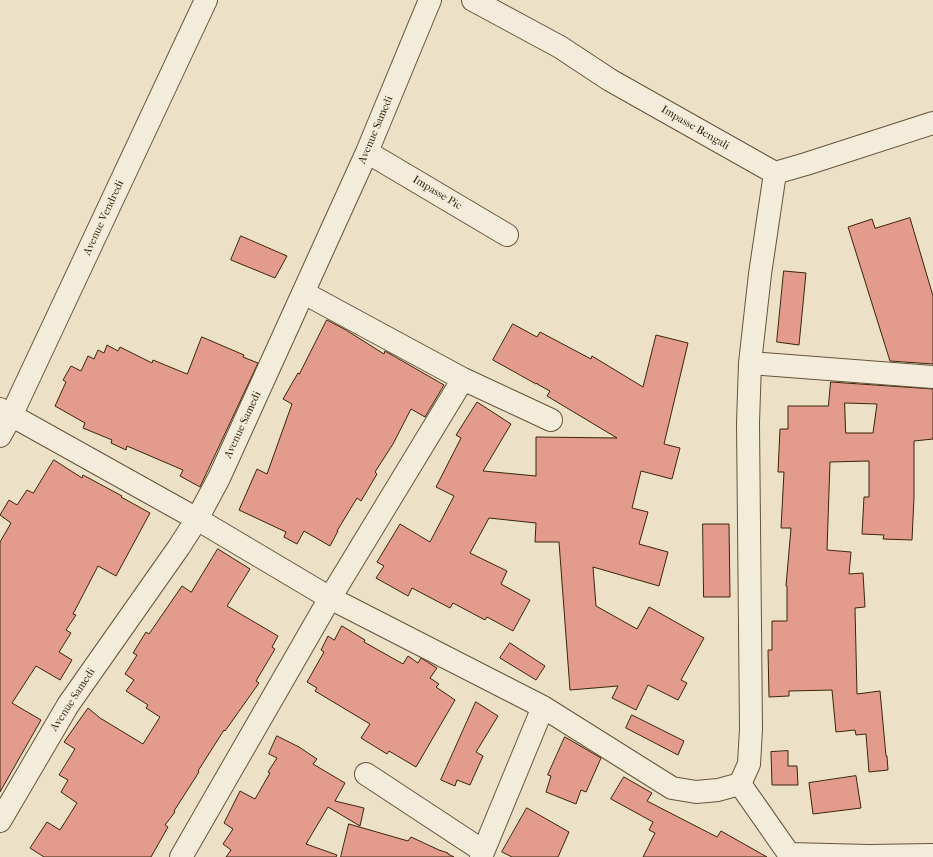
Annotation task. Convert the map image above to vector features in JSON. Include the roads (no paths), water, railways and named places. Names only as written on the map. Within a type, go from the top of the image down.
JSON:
[{"type":"street","name":"Avenue Vendredi","points":[[0,436],[6,413],[206,0]]},
{"type":"street","name":"Avenue Samedi","points":[[0,821],[68,705],[179,548],[197,519],[219,478],[367,152],[430,0]]},
{"type":"street","name":"Impasse Bengali","points":[[473,0],[560,47],[610,80],[775,173]]},
{"type":"street","points":[[740,784],[748,764],[751,728],[748,423],[750,363],[760,274],[775,173],[933,123]]},
{"type":"street","name":"Impasse Pic","points":[[367,152],[507,235]]},
{"type":"street","points":[[304,293],[463,379],[551,420]]},
{"type":"street","points":[[750,363],[933,377]]},
{"type":"street","points":[[181,857],[330,598],[463,379]]},
{"type":"street","points":[[6,413],[197,519],[330,598],[544,707],[672,788],[696,792],[718,790],[740,784]]},
{"type":"street","points":[[366,774],[482,854],[544,707]]},
{"type":"street","points":[[740,784],[788,855],[933,855]]}]
